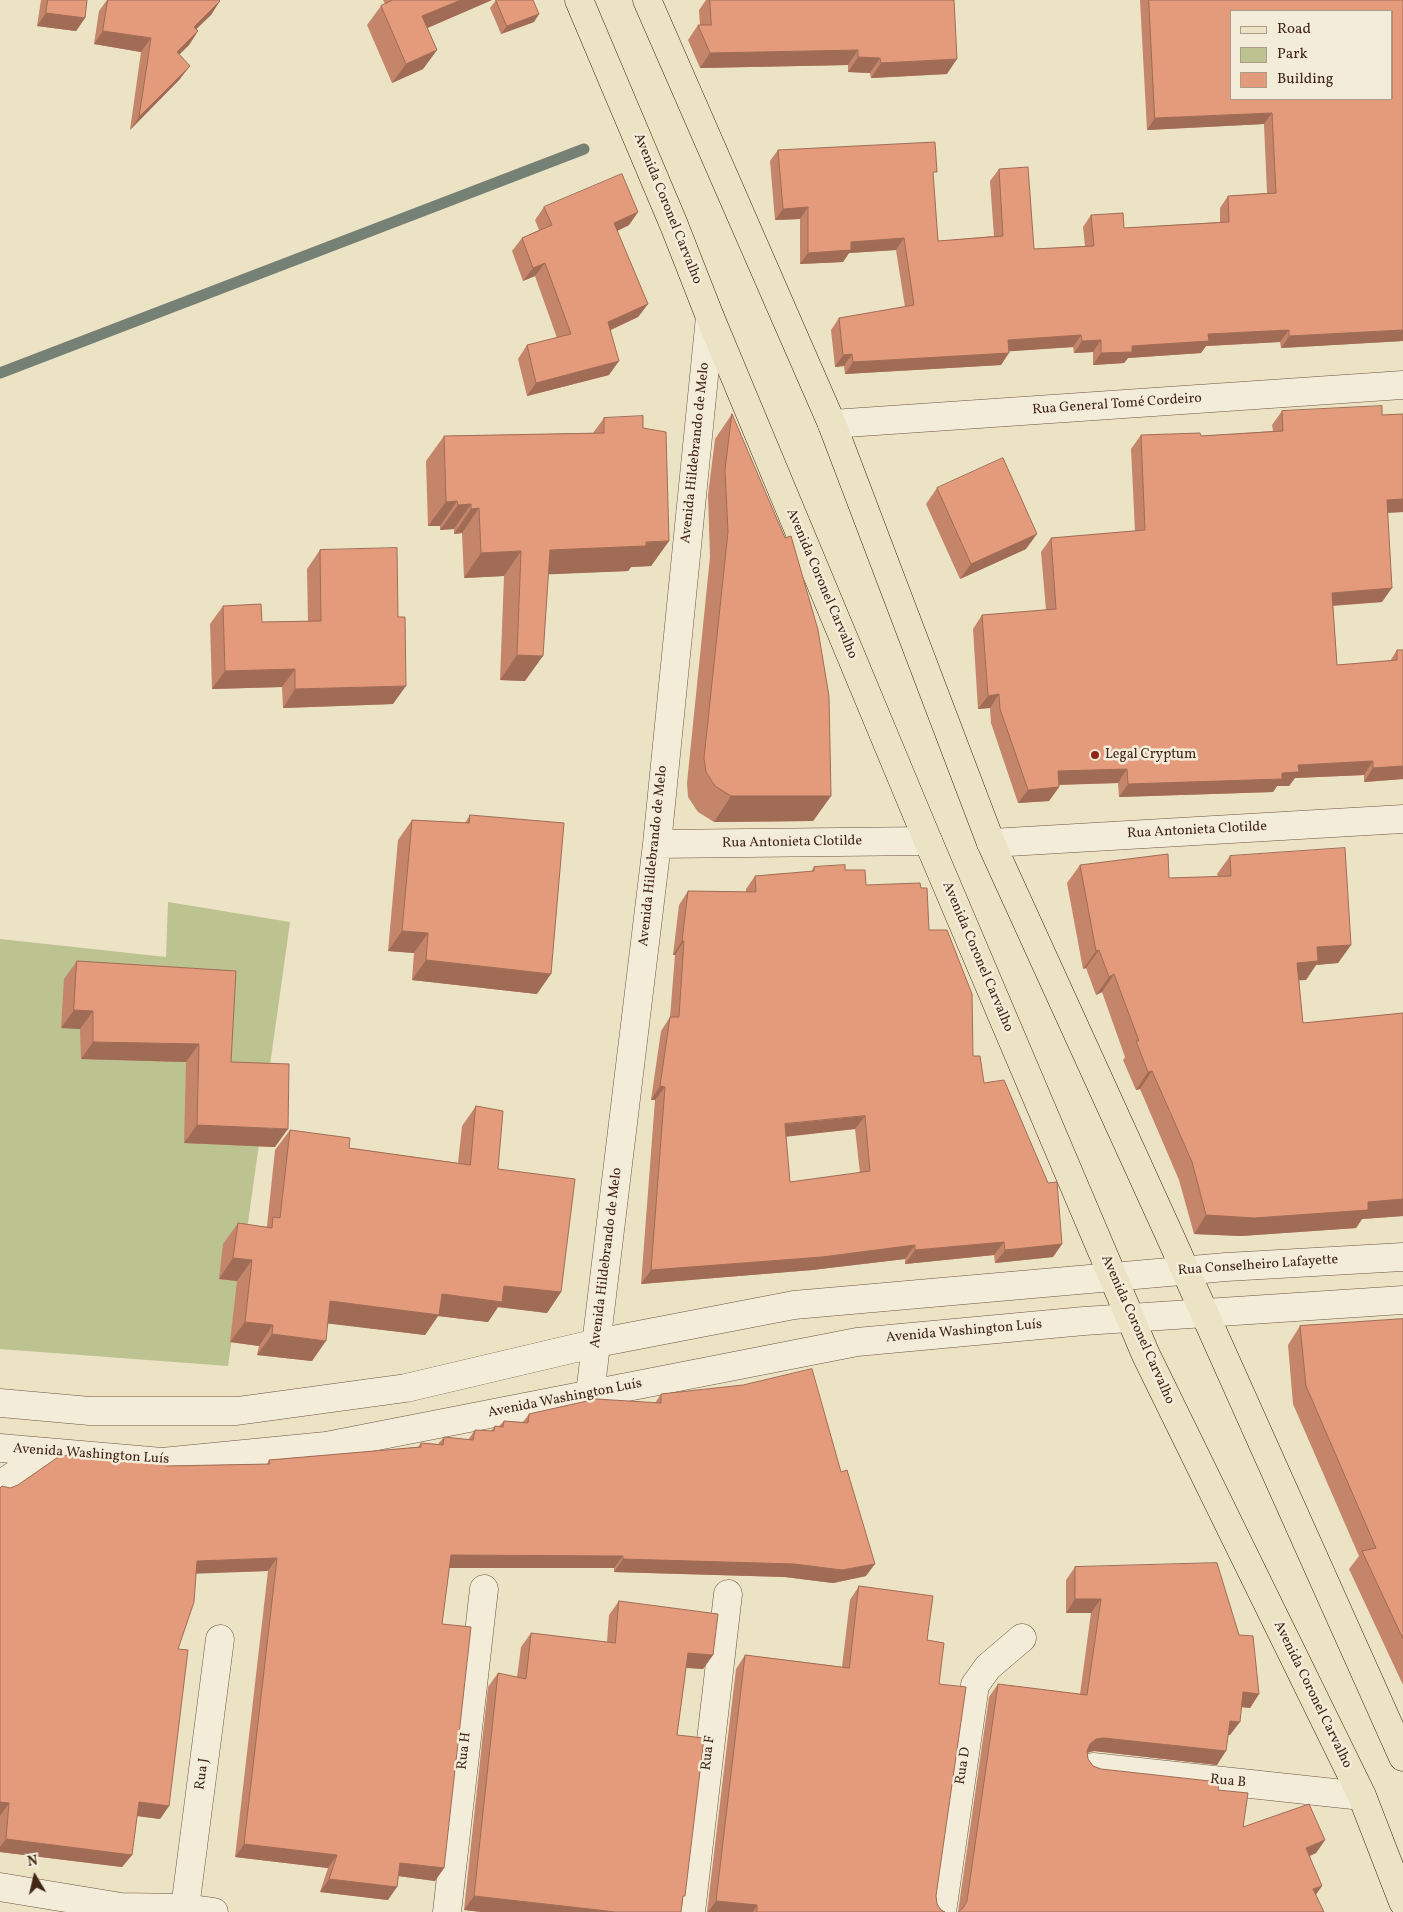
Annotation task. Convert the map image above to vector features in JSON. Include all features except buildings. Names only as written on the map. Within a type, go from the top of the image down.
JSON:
[{"type":"main road","points":[[647,0],[832,424],[991,843],[1186,1271],[1403,1757]]},
{"type":"main road","name":"Avenida Coronel Carvalho","points":[[583,8],[928,841],[1112,1276],[1146,1354],[1362,1796],[1403,1902]]},
{"type":"street","name":"Avenida Hildebrando de Melo","points":[[590,1394],[657,844],[710,317]]},
{"type":"street","name":"Rua General Tomé Cordeiro","points":[[832,424],[1403,385]]},
{"type":"street","name":"Rua Antonieta Clotilde","points":[[991,843],[1403,819]]},
{"type":"street","name":"Rua Antonieta Clotilde","points":[[657,844],[928,841]]},
{"type":"street","name":"Rua Conselheiro Lafayette","points":[[1112,1276],[1403,1261]]},
{"type":"street","points":[[0,1403],[90,1411],[237,1410],[406,1388],[597,1343],[794,1305],[1112,1276]]},
{"type":"street","points":[[1130,1317],[1403,1300]]},
{"type":"street","name":"Avenida Washington Luís","points":[[0,1448],[162,1462],[326,1446],[857,1342],[1130,1317]]},
{"type":"street","points":[[0,1485],[47,1453]]},
{"type":"street","name":"Rua H","points":[[447,1912],[484,1589]]},
{"type":"street","name":"Rua F","points":[[691,1912],[728,1594]]},
{"type":"street","name":"Rua D","points":[[942,1912],[975,1685],[988,1667],[1022,1638]]},
{"type":"street","name":"Rua J","points":[[185,1908],[220,1640]]},
{"type":"street","name":"Rua B","points":[[1093,1767],[1362,1796]]},
{"type":"street","points":[[0,1887],[121,1910],[185,1908],[214,1912]]},
{"type":"green space","points":[[168,902],[290,922],[228,1366],[0,1349],[0,939],[166,957]]},
{"type":"waterway","points":[[0,373],[584,149]]},
{"type":"place","name":"Legal Cryptum","points":[[1095,755]]}]
